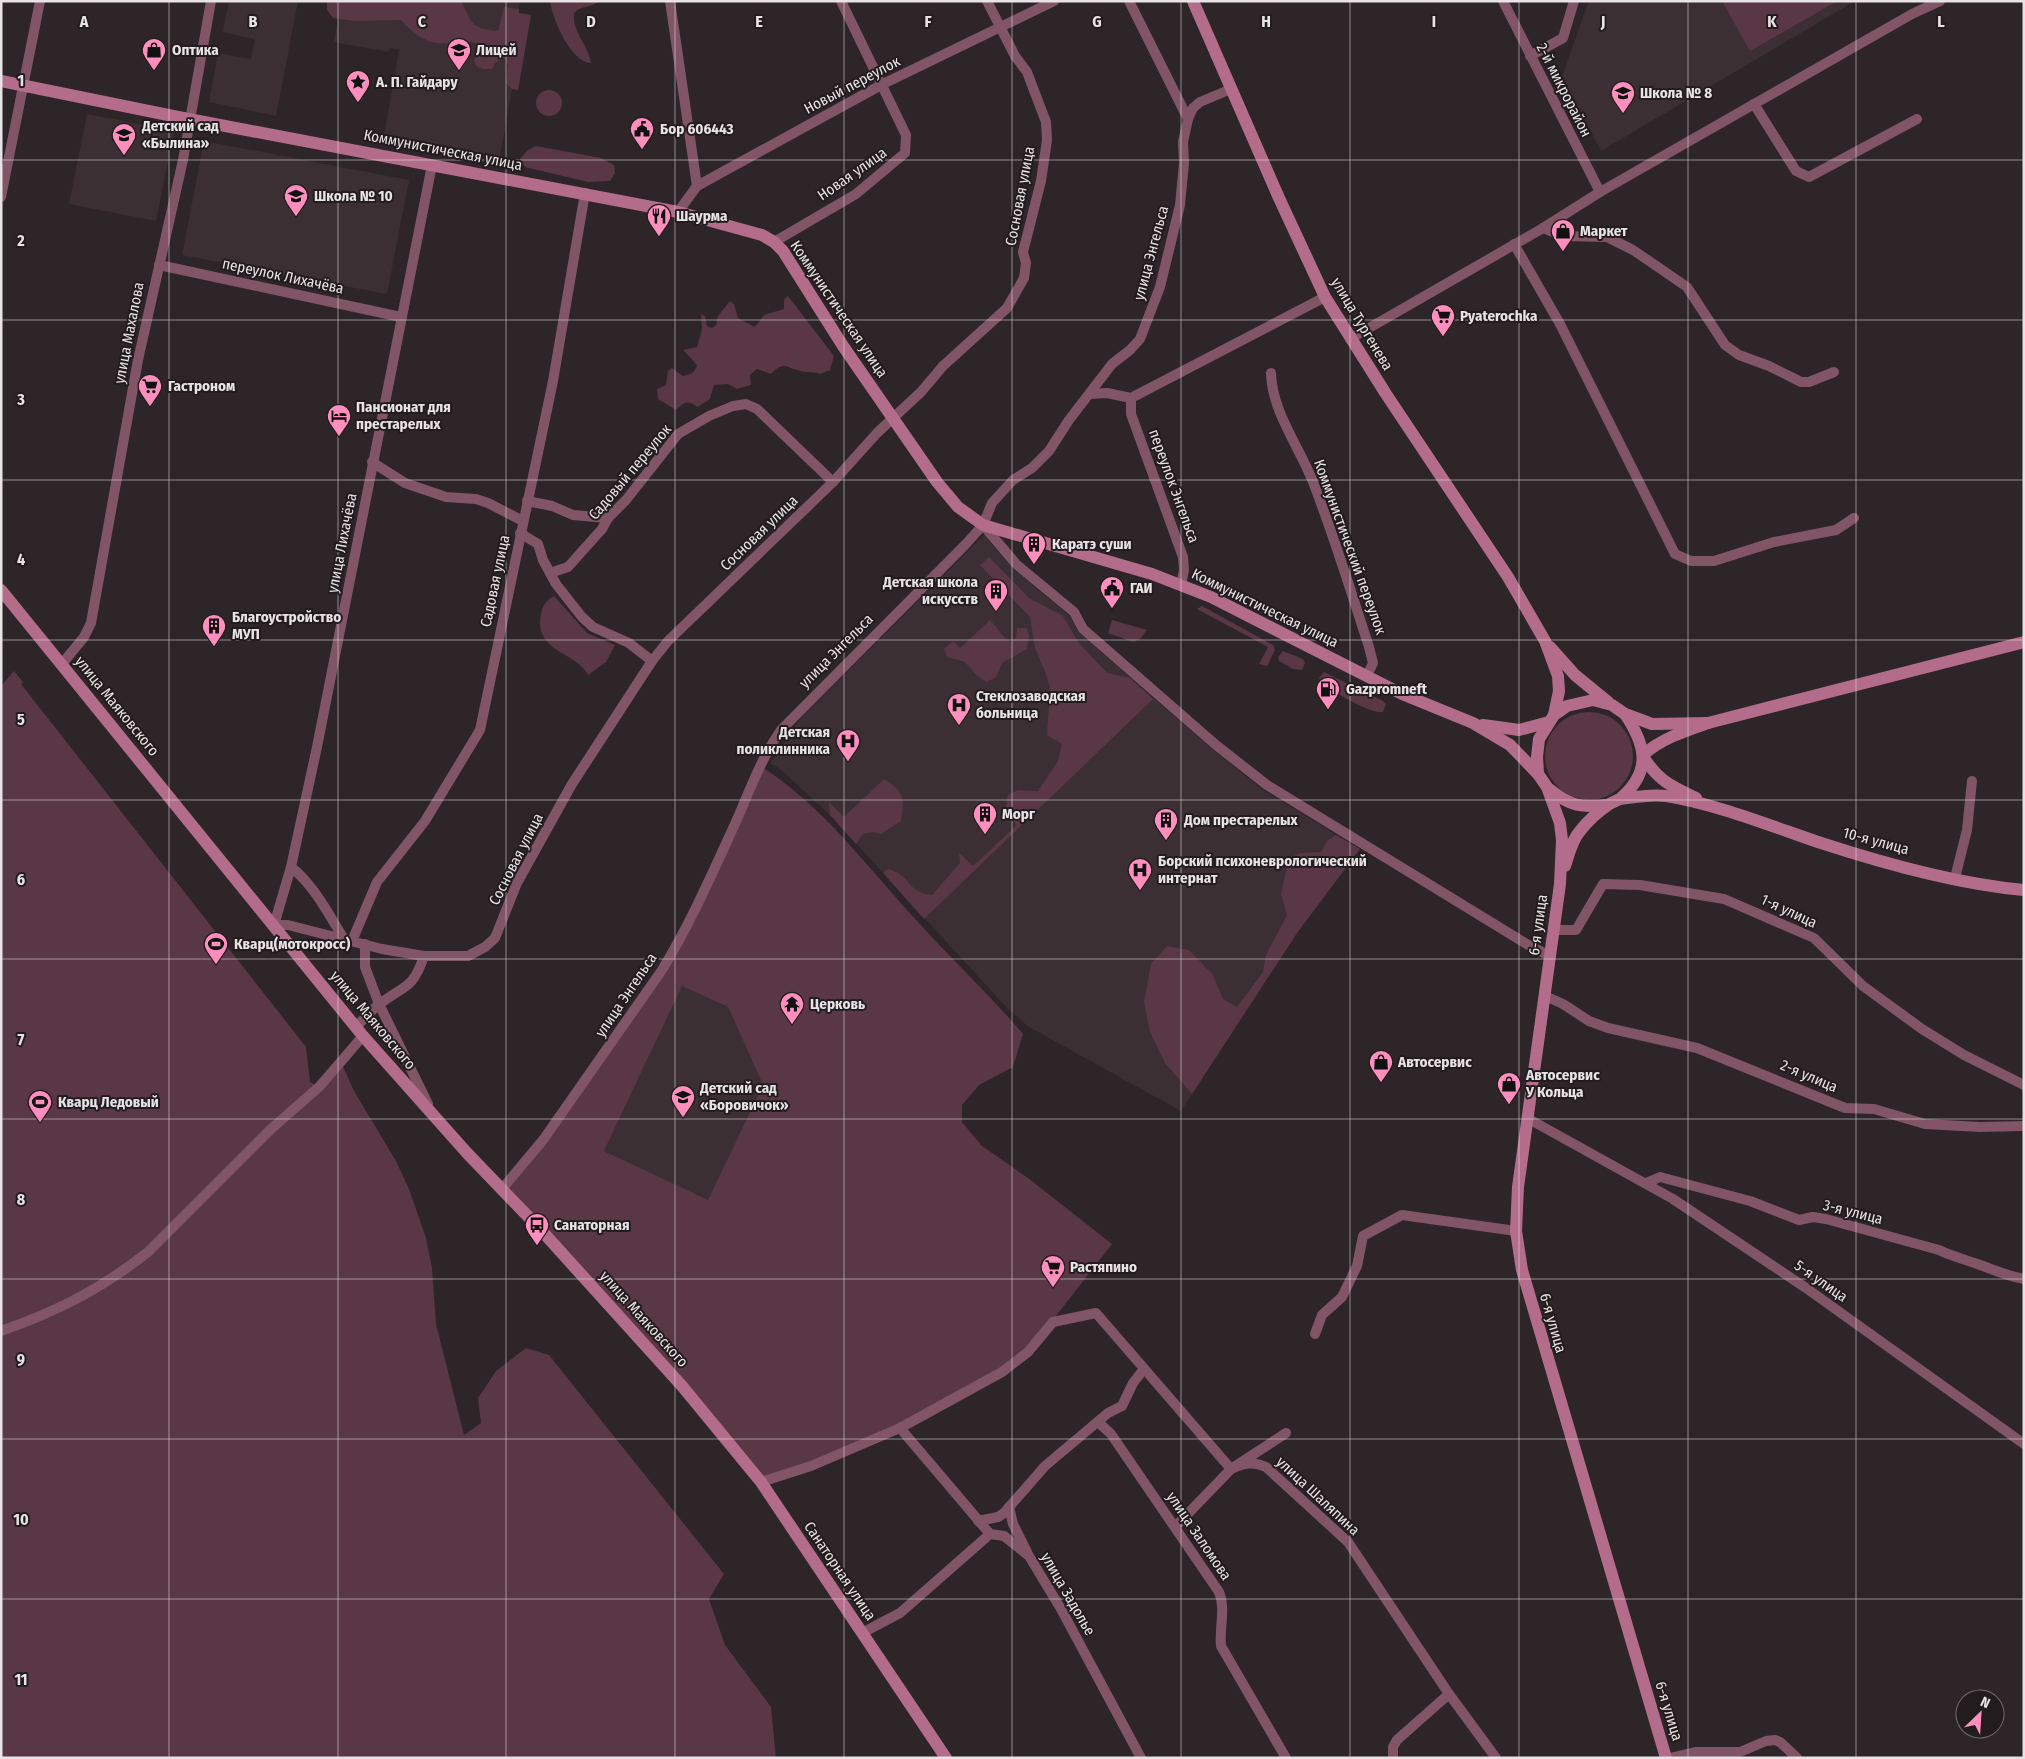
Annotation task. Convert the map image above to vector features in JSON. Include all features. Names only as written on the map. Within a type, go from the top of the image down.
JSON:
[{"type":"street","points":[[1,197],[40,1]]},
{"type":"street","name":"улица Махалова","points":[[62,664],[84,637],[91,623],[138,360],[173,207],[211,1]]},
{"type":"street","points":[[670,1],[697,186]]},
{"type":"street","name":"Новая улица","points":[[774,242],[856,194],[905,153],[906,135],[883,84],[841,1]]},
{"type":"street","name":"Сосновая улица","points":[[274,925],[288,925],[382,949],[424,956],[468,956],[485,947],[495,938],[518,883],[572,784],[652,661],[668,641],[833,482],[893,417],[921,392],[942,366],[1007,308],[1024,278],[1026,263],[1023,252],[1041,180],[1047,140],[1046,122],[1027,72],[1015,56],[987,1]]},
{"type":"street","name":"Новый переулок","points":[[678,212],[697,186],[883,84],[1054,1]]},
{"type":"street","points":[[1129,1],[1188,119]]},
{"type":"street","name":"улица Тургенева","points":[[1194,1],[1230,89],[1326,297],[1350,339],[1490,548],[1545,641],[1558,676],[1559,691],[1551,718]]},
{"type":"street","name":"2-й микрорайон","points":[[1503,1],[1600,192]]},
{"type":"street","points":[[1530,56],[1563,38],[1574,1]]},
{"type":"street","points":[[1350,339],[1543,228],[1600,192],[1912,14],[1940,1]]},
{"type":"street","name":"Коммунистическая улица","points":[[1,80],[190,119],[585,193],[678,212],[746,229],[774,242],[792,264],[825,318],[937,482],[958,507],[983,524],[1181,585],[1211,597],[1402,694],[1473,723],[1510,745],[1538,774]]},
{"type":"street","name":"улица Энгельса","points":[[502,1189],[544,1140],[678,944],[734,826],[759,765],[781,730],[983,524],[992,503],[1013,480],[1032,468],[1049,451],[1112,364],[1130,350],[1140,339],[1160,287],[1180,205],[1184,162],[1183,142],[1188,119],[1193,108],[1200,102],[1230,89]]},
{"type":"street","points":[[1754,104],[1796,171],[1810,177],[1917,119]]},
{"type":"street","name":"улица Лихачёва","points":[[274,925],[291,867],[317,747],[432,165]]},
{"type":"street","name":"Садовая улица","points":[[348,940],[377,882],[425,821],[480,730],[553,381],[585,193]]},
{"type":"street","points":[[1543,228],[1562,236],[1613,239],[1632,250],[1686,287],[1725,345],[1739,355],[1769,366],[1801,382],[1809,382],[1834,372]]},
{"type":"street","points":[[1514,244],[1560,324],[1675,554],[1690,561],[1714,561],[1774,542],[1836,530],[1854,518]]},
{"type":"street","name":"переулок Лихачёва","points":[[159,265],[402,317]]},
{"type":"street","points":[[1090,394],[1107,393],[1131,398],[1326,297]]},
{"type":"street","name":"Коммунистический переулок","points":[[1271,373],[1271,385],[1279,410],[1313,481],[1369,647],[1373,663],[1367,676]]},
{"type":"street","name":"переулок Энгельса","points":[[1131,398],[1131,414],[1184,557],[1181,585]]},
{"type":"street","name":"Садовый переулок","points":[[550,573],[568,567],[602,529],[608,518],[626,500],[678,434],[709,416],[733,406],[746,404],[757,409],[833,482]]},
{"type":"street","points":[[372,462],[405,483],[446,498],[476,500],[488,503],[523,521]]},
{"type":"street","points":[[527,500],[552,506],[573,515],[608,518]]},
{"type":"street","points":[[983,524],[1016,564],[1074,612],[1083,629],[1216,745],[1267,785],[1530,946],[1550,956]]},
{"type":"street","points":[[520,533],[538,544],[550,573],[582,617],[593,627],[629,643],[652,661]]},
{"type":"street","name":"улица Маяковского","points":[[1,590],[359,1032],[435,1118],[601,1295],[701,1407]]},
{"type":"street","name":"улица Тургенева","points":[[1545,641],[1575,675],[1612,705]]},
{"type":"street","points":[[1560,884],[1573,842],[1580,831],[1608,805],[1620,799],[1632,786],[1644,756],[1656,744],[1708,723],[2024,642]]},
{"type":"street","points":[[1560,884],[1560,823],[1547,788],[1538,774],[1537,757],[1539,739],[1551,718],[1567,706],[1593,700],[1612,705],[1625,714],[1652,724],[1708,723]]},
{"type":"street","points":[[1625,714],[1639,735],[1644,756]]},
{"type":"street","name":"Коммунистическая улица","points":[[1473,723],[1519,730],[1551,718]]},
{"type":"street","name":"10-я улица","points":[[1644,756],[1655,774],[1667,784],[1723,811]]},
{"type":"street","points":[[1955,878],[1967,830],[1972,782]]},
{"type":"street","points":[[1547,788],[1564,801],[1585,808],[1608,805]]},
{"type":"street","name":"10-я улица","points":[[1620,799],[1665,796],[1723,811],[1837,848],[1955,878],[2023,892]]},
{"type":"street","points":[[291,867],[300,874],[348,940]]},
{"type":"street","name":"6-я улица","points":[[1560,884],[1518,1187],[1516,1231],[1522,1270],[1668,1758]]},
{"type":"street","name":"1-я улица","points":[[1553,930],[1576,930],[1603,884],[1640,886],[1724,899],[1814,938],[1863,986],[1922,1029],[1964,1054],[2024,1085]]},
{"type":"street","points":[[365,944],[365,967],[379,1004],[412,1076],[435,1118]]},
{"type":"street","points":[[1,1330],[71,1303],[127,1269],[148,1252],[271,1129],[319,1087],[379,1004],[408,988],[420,970],[424,956]]},
{"type":"street","name":"2-я улица","points":[[1544,996],[1608,1028],[1697,1048],[1845,1108],[1874,1109],[1925,1124],[1980,1127],[2024,1126]]},
{"type":"street","name":"5-я улица","points":[[1528,1118],[1646,1183],[1806,1288],[2024,1444]]},
{"type":"street","name":"3-я улица","points":[[1646,1183],[1660,1176],[1750,1201],[1799,1220],[1813,1216],[1939,1250],[1954,1258],[1983,1266],[2001,1275],[2024,1279]]},
{"type":"street","points":[[1315,1334],[1322,1315],[1342,1298],[1357,1266],[1363,1236],[1402,1215],[1516,1231]]},
{"type":"street","points":[[761,1482],[811,1466],[900,1428],[1002,1372],[1028,1352],[1053,1322],[1096,1313],[1231,1470]]},
{"type":"street","points":[[978,1521],[998,1517],[1045,1466],[1108,1413],[1122,1406],[1128,1399],[1133,1383],[1144,1369]]},
{"type":"street","name":"Санаторная улица","points":[[701,1407],[761,1482],[946,1758]]},
{"type":"street","name":"улица Заломова","points":[[1098,1422],[1111,1434],[1176,1526],[1222,1599],[1221,1646],[1286,1758]]},
{"type":"street","name":"улица Задолье","points":[[900,1428],[990,1534],[1004,1536],[1029,1556],[1061,1609],[1141,1758]]},
{"type":"street","points":[[1176,1526],[1231,1470],[1286,1433]]},
{"type":"street","name":"улица Шаляпина","points":[[1231,1470],[1243,1464],[1256,1462],[1266,1467],[1348,1542],[1449,1694],[1496,1758]]},
{"type":"street","points":[[1009,1507],[1013,1524],[1029,1556]]},
{"type":"street","points":[[862,1633],[900,1613],[990,1534]]},
{"type":"street","points":[[1393,1758],[1393,1747],[1397,1740],[1449,1694]]},
{"type":"street","points":[[1668,1758],[1695,1752],[1740,1752],[1766,1741],[1774,1740],[1797,1758]]},
{"type":"shaded area","points":[[229,1],[298,1],[276,116],[209,102],[218,53],[251,59],[255,39],[223,32]]},
{"type":"shaded area","points":[[327,1],[461,1],[474,24],[478,27],[498,31],[504,7],[519,9],[519,13],[531,15],[518,90],[512,89],[506,83],[508,65],[504,58],[495,63],[492,69],[483,69],[476,66],[474,60],[480,53],[482,46],[468,41],[432,42],[423,39],[401,20],[354,21],[333,18],[327,10]]},
{"type":"shaded area","name":"Лицей","points":[[341,1],[520,1],[518,13],[531,15],[518,90],[512,89],[500,156],[384,135],[399,50],[390,48],[389,52],[334,42]]},
{"type":"shaded area","points":[[550,1],[599,1],[574,13],[575,26],[591,63],[576,56],[570,48],[554,18]]},
{"type":"shaded area","name":"Школа № 8","points":[[1589,1],[1855,1],[1601,151],[1562,76]]},
{"type":"shaded area","points":[[1722,1],[1837,1],[1750,51]]},
{"type":"shaded area","points":[[549,90],[558,94],[562,103],[558,112],[549,116],[540,112],[536,103],[540,94]]},
{"type":"shaded area","name":"Детский сад «Былина»","points":[[87,114],[174,131],[156,221],[69,204]]},
{"type":"shaded area","name":"Школа № 10","points":[[204,141],[409,180],[387,294],[182,255]]},
{"type":"shaded area","points":[[536,146],[601,158],[614,165],[615,173],[610,181],[588,182],[525,167],[520,159],[528,150]]},
{"type":"shaded area","points":[[788,296],[834,356],[830,370],[820,374],[803,372],[782,366],[771,374],[757,369],[750,375],[751,385],[737,389],[728,384],[714,385],[710,399],[698,407],[686,402],[676,410],[658,399],[657,389],[666,385],[668,371],[672,368],[683,376],[695,370],[697,365],[683,350],[697,347],[702,329],[701,314],[705,316],[707,326],[712,328],[716,325],[718,316],[730,301],[734,304],[738,318],[755,327],[764,315],[784,309],[784,299]]},
{"type":"shaded area","points":[[984,535],[1012,568],[1070,616],[1079,633],[1212,749],[1263,790],[1360,849],[1297,933],[1181,1111],[1029,1027],[1008,1009],[830,815],[780,769],[770,763],[800,719]]},
{"type":"shaded area","points":[[989,557],[1029,598],[1063,616],[1078,642],[1107,673],[1130,678],[1153,699],[924,919],[883,873],[887,869],[895,871],[918,891],[932,895],[960,863],[959,853],[973,866],[1017,825],[1005,812],[1008,795],[1018,790],[1038,791],[1058,761],[1062,744],[1047,735],[1050,688],[1035,648],[1030,617],[980,565]]},
{"type":"shaded area","points":[[554,596],[587,633],[615,645],[606,662],[588,675],[575,661],[549,644],[543,636],[540,627],[541,614],[545,603]]},
{"type":"shaded area","points":[[1202,606],[1273,645],[1275,650],[1267,666],[1259,664],[1268,647],[1197,609]]},
{"type":"shaded area","points":[[990,620],[1005,638],[1011,642],[1016,637],[1017,628],[1027,628],[1029,636],[1027,649],[1002,663],[996,677],[987,682],[977,676],[965,662],[947,657],[944,649],[953,641],[960,648]]},
{"type":"shaded area","points":[[1112,620],[1147,630],[1140,639],[1133,642],[1108,633]]},
{"type":"shaded area","points":[[1283,651],[1303,659],[1305,663],[1302,670],[1293,669],[1279,661],[1278,657]]},
{"type":"shaded area","points":[[14,671],[23,682],[21,684],[306,1047],[310,1082],[319,1087],[341,1062],[354,1091],[396,1161],[409,1189],[426,1238],[432,1268],[436,1324],[464,1435],[481,1423],[478,1398],[496,1371],[526,1348],[549,1355],[724,1574],[709,1599],[725,1645],[771,1707],[776,1758],[1,1758],[1,686]]},
{"type":"shaded area","points":[[1324,672],[1381,700],[1386,704],[1383,712],[1359,705],[1329,688],[1319,678]]},
{"type":"shaded area","points":[[1589,712],[1606,715],[1620,725],[1630,739],[1633,756],[1630,773],[1620,787],[1606,797],[1589,800],[1572,797],[1558,787],[1548,773],[1545,756],[1548,739],[1558,725],[1572,715]]},
{"type":"shaded area","points":[[759,765],[804,799],[844,838],[900,902],[1023,1034],[1013,1067],[979,1085],[962,1105],[962,1122],[982,1146],[1028,1178],[1112,1244],[1028,1352],[900,1428],[761,1482],[502,1189],[662,970]],"holes":[[[682,986],[728,1007],[763,1085],[708,1200],[604,1151]]]},
{"type":"shaded area","points":[[884,779],[896,787],[902,796],[901,821],[881,834],[873,832],[863,834],[856,844],[830,815],[829,802],[844,817]]},
{"type":"shaded area","points":[[1336,835],[1360,849],[1297,933],[1192,1094],[1165,1063],[1150,1032],[1144,1002],[1151,964],[1167,946],[1189,950],[1213,975],[1223,999],[1237,1007],[1263,972],[1266,955],[1287,915],[1281,894],[1289,858],[1301,853],[1321,852],[1328,840]]},
{"type":"shaded area","name":"Детский сад «Боровичок»","points":[[682,985],[728,1007],[763,1085],[708,1201],[604,1151]]},
{"type":"place","name":"Оптика","points":[[154,71]]},
{"type":"place","name":"Лицей","points":[[459,71]]},
{"type":"place","name":"А. П. Гайдару","points":[[358,103]]},
{"type":"place","name":"Школа № 8","points":[[1623,114]]},
{"type":"place","name":"Бор 606443","points":[[642,150]]},
{"type":"place","name":"Детский сад «Былина»","points":[[124,156]]},
{"type":"place","name":"Школа № 10","points":[[296,217]]},
{"type":"place","name":"Шаурма","points":[[659,237]]},
{"type":"place","name":"Маркет","points":[[1563,252]]},
{"type":"place","name":"Pyaterochka","points":[[1443,337]]},
{"type":"place","name":"Гастроном","points":[[150,407]]},
{"type":"place","name":"Пансионат для престарелых","points":[[339,437]]},
{"type":"place","name":"Каратэ суши","points":[[1034,565]]},
{"type":"place","name":"ГАИ","points":[[1112,609]]},
{"type":"place","name":"Детская школа искусств","points":[[996,612]]},
{"type":"place","name":"Благоустройство МУП","points":[[214,647]]},
{"type":"place","name":"Gazpromneft","points":[[1328,710]]},
{"type":"place","name":"Стеклозаводская больница","points":[[959,726]]},
{"type":"place","name":"Детская поликлинника","points":[[848,762]]},
{"type":"place","name":"Морг","points":[[985,835]]},
{"type":"place","name":"Дом престарелых","points":[[1166,841]]},
{"type":"place","name":"Борский психоневрологический интернат","points":[[1140,891]]},
{"type":"place","name":"Кварц(мотокросс)","points":[[216,965]]},
{"type":"place","name":"Церковь","points":[[792,1025]]},
{"type":"place","name":"Автосервис","points":[[1381,1083]]},
{"type":"place","name":"Автосервис У Кольца","points":[[1509,1105]]},
{"type":"place","name":"Детский сад «Боровичок»","points":[[683,1118]]},
{"type":"place","name":"Кварц Ледовый","points":[[40,1123]]},
{"type":"place","name":"Санаторная","points":[[537,1246]]},
{"type":"place","name":"Растяпино","points":[[1053,1288]]}]
